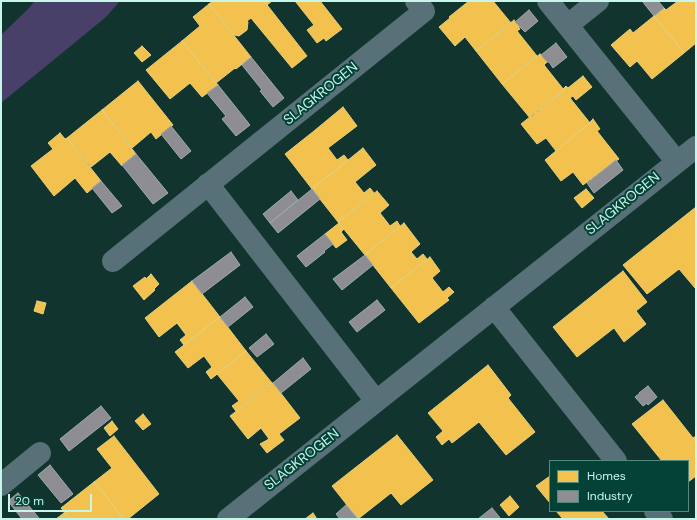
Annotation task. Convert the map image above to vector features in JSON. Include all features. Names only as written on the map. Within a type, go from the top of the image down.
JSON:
[{"type":"street","name":"SLAGKROGEN","points":[[113,261],[424,11],[416,1]]},
{"type":"street","points":[[548,1],[677,162]]},
{"type":"street","points":[[568,25],[598,1]]},
{"type":"street","name":"SLAGKROGEN","points":[[228,519],[696,147]]},
{"type":"street","points":[[208,184],[376,401]]},
{"type":"street","points":[[494,307],[615,460]]},
{"type":"street","points":[[1,485],[40,453]]},
{"type":"shaded area","points":[[35,1],[120,1],[106,17],[1,103],[1,35]]},
{"type":"building: Homes","points":[[213,1],[264,1],[307,56],[292,68],[251,18],[247,21],[247,30],[239,36],[234,35],[209,4]]},
{"type":"building: Homes","points":[[264,1],[272,1],[267,5]]},
{"type":"building: Homes","points":[[295,1],[320,1],[342,29],[326,41],[324,38],[317,43],[307,30],[314,25]]},
{"type":"building: Homes","points":[[469,1],[493,1],[511,23],[476,51],[465,37],[455,46],[439,27]]},
{"type":"building: Homes","points":[[678,1],[696,1],[696,43],[684,53],[654,16],[664,8],[666,10]]},
{"type":"building: Homes","points":[[209,4],[251,57],[216,83],[182,41],[200,26],[193,17]]},
{"type":"building: Homes","points":[[654,16],[684,53],[652,79],[637,61],[630,67],[611,45],[630,29],[633,33]]},
{"type":"building: Homes","points":[[514,20],[520,29],[517,31],[537,56],[502,84],[476,51]]},
{"type":"building: Homes","points":[[182,41],[218,85],[202,97],[190,83],[170,99],[146,70]]},
{"type":"building: Homes","points":[[142,46],[151,55],[142,62],[134,53]]},
{"type":"building: Homes","points":[[540,54],[547,62],[544,65],[564,90],[530,118],[502,84]]},
{"type":"building: Homes","points":[[583,76],[592,87],[576,100],[573,96],[570,98],[590,123],[556,151],[546,138],[537,144],[521,124],[564,90],[563,89],[566,86],[568,88]]},
{"type":"building: Homes","points":[[138,81],[173,125],[156,139],[151,132],[132,148],[102,110]]},
{"type":"building: Homes","points":[[343,107],[357,126],[328,148],[337,160],[344,155],[348,160],[312,189],[285,154]]},
{"type":"building: Homes","points":[[102,110],[136,154],[122,166],[110,152],[91,167],[67,138]]},
{"type":"building: Homes","points":[[593,119],[600,129],[597,131],[619,159],[583,185],[573,172],[561,181],[545,160]]},
{"type":"building: Homes","points":[[60,133],[65,139],[67,138],[101,181],[87,193],[75,178],[54,196],[31,166],[53,149],[48,143]]},
{"type":"building: Homes","points":[[363,148],[376,165],[355,182],[364,193],[370,188],[374,193],[338,222],[312,189]]},
{"type":"building: Homes","points":[[586,189],[594,198],[582,208],[574,198]]},
{"type":"building: Homes","points":[[377,191],[389,205],[380,213],[390,226],[397,221],[400,226],[365,255],[338,222]]},
{"type":"building: Homes","points":[[696,207],[696,288],[679,269],[647,294],[623,265]]},
{"type":"building: Homes","points":[[339,223],[344,229],[341,232],[347,240],[336,248],[325,234]]},
{"type":"building: Homes","points":[[404,223],[420,244],[411,252],[417,259],[423,254],[427,259],[391,288],[365,255]]},
{"type":"building: Homes","points":[[430,257],[440,271],[432,278],[443,292],[449,287],[454,292],[447,298],[449,300],[419,323],[391,288]]},
{"type":"building: Homes","points":[[623,271],[647,302],[636,311],[646,324],[624,342],[614,328],[577,357],[553,327]]},
{"type":"building: Homes","points":[[151,274],[159,284],[144,300],[133,286],[145,277],[146,279]]},
{"type":"building: Homes","points":[[192,281],[220,317],[184,345],[180,340],[186,335],[177,323],[159,337],[145,318]]},
{"type":"building: Homes","points":[[37,301],[46,303],[43,314],[34,311]]},
{"type":"building: Homes","points":[[220,317],[246,351],[211,379],[206,372],[212,367],[204,356],[188,368],[175,352]]},
{"type":"building: Homes","points":[[246,351],[272,383],[236,411],[232,406],[239,401],[217,374]]},
{"type":"building: Homes","points":[[488,365],[511,395],[508,398],[535,432],[506,455],[479,422],[452,443],[449,439],[442,445],[436,437],[443,431],[428,413]]},
{"type":"building: Homes","points":[[273,383],[300,418],[279,434],[284,440],[267,453],[260,444],[269,439],[261,428],[248,439],[230,416]]},
{"type":"building: Homes","points":[[663,400],[693,438],[696,436],[696,476],[689,481],[689,460],[661,460],[632,424]]},
{"type":"building: Homes","points":[[143,414],[151,424],[143,430],[135,421]]},
{"type":"building: Homes","points":[[112,421],[118,429],[110,436],[104,428]]},
{"type":"building: Homes","points":[[397,435],[433,480],[401,505],[391,493],[358,519],[332,486]]},
{"type":"building: Homes","points":[[114,436],[159,494],[128,519],[124,519],[94,482],[112,468],[97,449]]},
{"type":"building: Homes","points":[[549,477],[549,502],[536,486]]},
{"type":"building: Homes","points":[[94,482],[124,519],[70,519],[61,508]]},
{"type":"building: Homes","points":[[510,496],[519,507],[509,516],[500,505]]},
{"type":"building: Homes","points":[[557,512],[603,512],[609,519],[563,519]]},
{"type":"building: Homes","points":[[64,513],[70,519],[56,519]]},
{"type":"building: Homes","points":[[313,513],[317,519],[305,519]]},
{"type":"building: Industry","points":[[642,1],[658,1],[664,8],[654,16]]},
{"type":"building: Industry","points":[[529,10],[538,21],[525,32],[515,22]]},
{"type":"building: Industry","points":[[556,43],[567,57],[553,68],[541,55]]},
{"type":"building: Industry","points":[[251,57],[284,98],[273,107],[260,91],[262,90],[242,65]]},
{"type":"building: Industry","points":[[218,85],[250,125],[236,136],[222,119],[226,116],[207,93]]},
{"type":"building: Industry","points":[[171,126],[191,151],[181,159],[161,134]]},
{"type":"building: Industry","points":[[136,154],[168,193],[153,204],[122,165]]},
{"type":"building: Industry","points":[[616,160],[623,170],[594,193],[587,183]]},
{"type":"building: Industry","points":[[101,181],[122,206],[112,213],[92,188]]},
{"type":"building: Industry","points":[[312,189],[320,199],[278,233],[270,223]]},
{"type":"building: Industry","points":[[291,191],[298,200],[270,223],[263,214]]},
{"type":"building: Industry","points":[[325,234],[333,244],[306,267],[297,256]]},
{"type":"building: Industry","points":[[231,252],[240,265],[202,294],[192,281]]},
{"type":"building: Industry","points":[[365,255],[373,265],[342,290],[333,279]]},
{"type":"building: Industry","points":[[245,297],[253,307],[228,327],[220,317]]},
{"type":"building: Industry","points":[[377,300],[385,310],[357,332],[349,322]]},
{"type":"building: Industry","points":[[266,334],[274,344],[257,357],[249,348]]},
{"type":"building: Industry","points":[[303,358],[311,369],[281,393],[273,383]]},
{"type":"building: Industry","points":[[648,386],[657,397],[648,405],[647,403],[643,406],[635,397]]},
{"type":"building: Industry","points":[[101,406],[111,418],[69,451],[60,439]]},
{"type":"building: Industry","points":[[50,465],[73,494],[61,503],[38,475]]},
{"type":"building: Industry","points":[[18,493],[39,518],[38,519],[22,519],[8,501]]},
{"type":"building: Industry","points":[[346,505],[358,519],[340,519],[336,514]]},
{"type":"building: Industry","points":[[492,508],[501,519],[478,519]]}]
